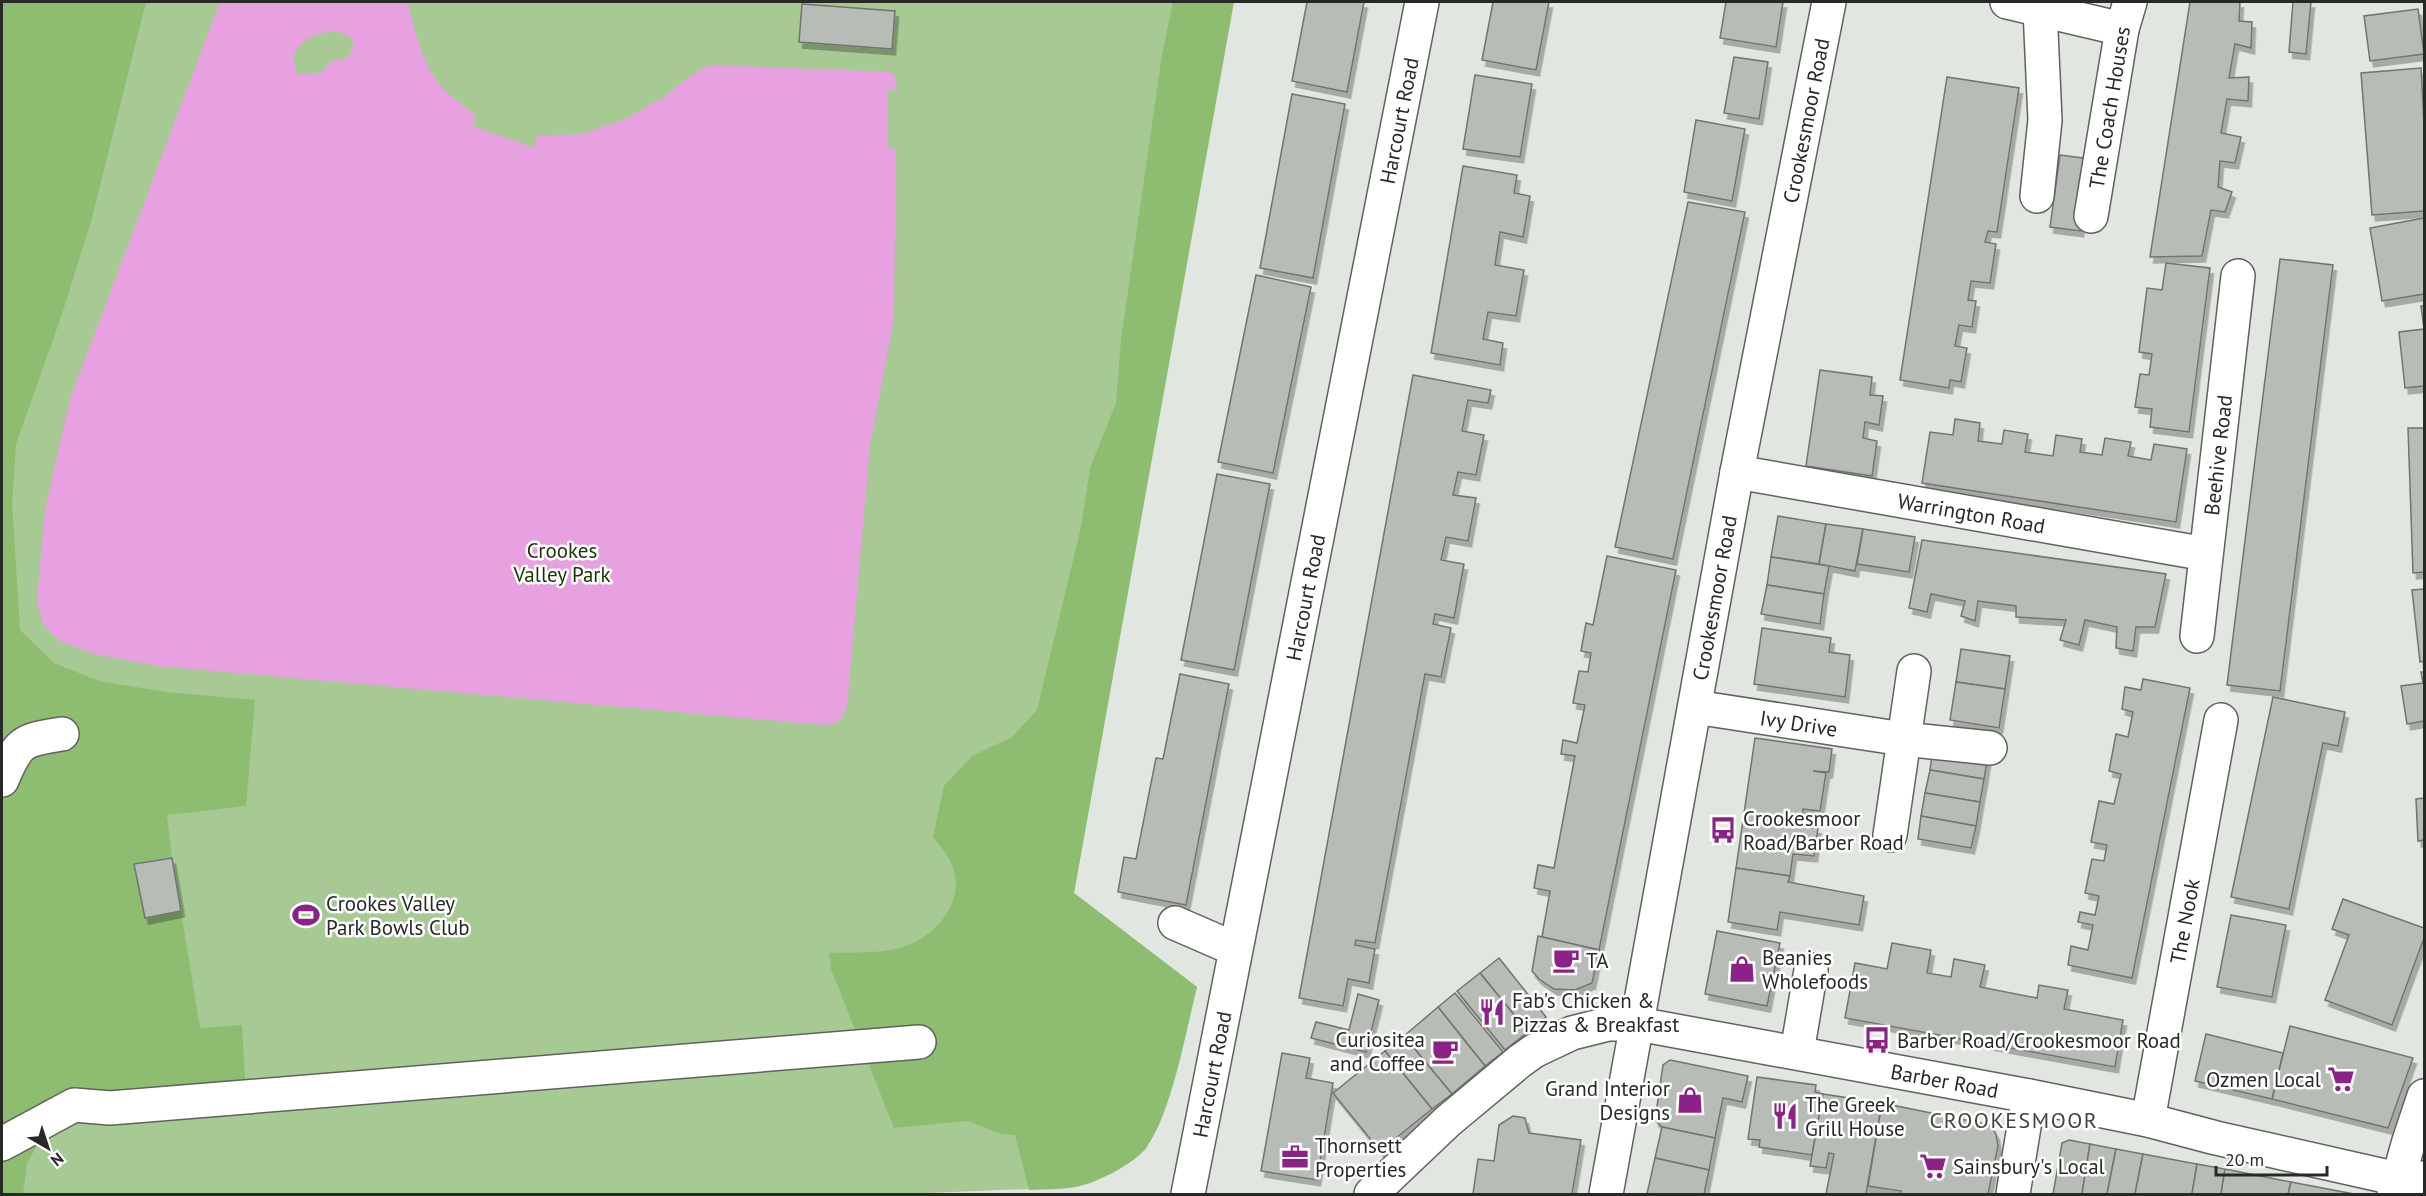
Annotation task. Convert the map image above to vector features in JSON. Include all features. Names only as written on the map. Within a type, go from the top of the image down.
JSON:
[{"type":"street","name":"Harcourt Road","points":[[1188,1194],[1422,2]]},
{"type":"street","name":"Crookesmoor Road","points":[[1606,1194],[1737,472],[1829,2]]},
{"type":"street","points":[[2007,2],[2040,9],[2126,15]]},
{"type":"street","points":[[2037,196],[2045,120],[2040,9]]},
{"type":"street","name":"The Coach Houses","points":[[2091,216],[2126,15]]},
{"type":"street","name":"Beehive Road","points":[[2197,636],[2238,276]]},
{"type":"street","name":"Warrington Road","points":[[1737,472],[2206,555]]},
{"type":"street","points":[[1890,835],[1914,671]]},
{"type":"street","name":"Ivy Drive","points":[[1695,707],[1903,739],[1990,748]]},
{"type":"street","name":"The Nook","points":[[2148,1120],[2221,720]]},
{"type":"street","points":[[2,780],[13,755],[31,738],[62,734]]},
{"type":"street","points":[[1174,923],[1235,949]]},
{"type":"street","points":[[1797,1052],[1811,970]]},
{"type":"street","name":"Barber Road","points":[[1371,1194],[1448,1121],[1534,1051],[1572,1033],[1608,1024],[1638,1024],[2029,1096],[2148,1120],[2405,1184]]},
{"type":"street","points":[[2,1144],[74,1105],[110,1108],[919,1042]]},
{"type":"street","points":[[2013,1194],[2029,1096]]},
{"type":"street","points":[[2405,1184],[2424,1096]]},
{"type":"green space","name":"Crookes Valley Park","points":[[2,2],[1233,2],[1074,893],[1197,987],[1174,1080],[1160,1120],[1146,1149],[1120,1168],[1076,1187],[905,1194],[2,1194]]},
{"type":"green space","points":[[2,2],[146,2],[92,218],[61,317],[16,444],[12,504],[20,630],[54,663],[99,681],[166,692],[255,700],[246,806],[167,815],[172,858],[134,864],[146,918],[181,911],[200,1028],[242,1025],[246,1096],[54,1116],[27,1163],[23,1194],[2,1194]]},
{"type":"green space","points":[[1173,2],[1234,2],[1074,893],[1197,987],[1171,1093],[1155,1133],[1146,1148],[1124,1167],[1093,1182],[1069,1188],[1029,1190],[1015,1135],[1000,1134],[968,1121],[894,1128],[831,969],[829,953],[873,952],[905,946],[926,935],[944,918],[955,896],[956,884],[949,859],[933,837],[944,786],[972,756],[1012,737],[1037,710],[1081,527],[1090,468],[1116,403],[1121,340],[1162,55]]},
{"type":"shaded area","points":[[220,2],[407,2],[419,45],[433,76],[444,89],[476,116],[472,126],[535,148],[537,136],[582,134],[626,119],[665,96],[683,81],[709,65],[891,72],[896,78],[897,90],[888,90],[887,148],[896,149],[894,318],[870,445],[847,707],[841,718],[832,724],[157,666],[95,654],[62,642],[42,621],[37,599],[45,510],[70,399]],"holes":[[[337,31],[350,37],[354,47],[347,58],[331,61],[323,72],[297,73],[293,55],[306,40],[323,33]]]},
{"type":"building","points":[[1307,2],[1364,2],[1347,92],[1292,81]]},
{"type":"building","points":[[1493,2],[1549,2],[1536,70],[1482,60]]},
{"type":"building","points":[[1726,2],[1783,2],[1776,47],[1720,38]]},
{"type":"building","points":[[2190,2],[2240,2],[2239,21],[2252,22],[2251,48],[2235,44],[2229,78],[2249,77],[2248,101],[2227,99],[2221,133],[2241,137],[2235,163],[2220,161],[2218,187],[2232,192],[2225,212],[2211,210],[2202,256],[2150,257]]},
{"type":"building","points":[[2293,2],[2311,2],[2306,54],[2289,52]]},
{"type":"building","points":[[802,4],[895,11],[892,49],[799,42]]},
{"type":"building","points":[[2418,9],[2424,54],[2370,61],[2364,16]]},
{"type":"building","points":[[1734,57],[1768,62],[1759,119],[1724,113]]},
{"type":"building","points":[[2421,68],[2424,122],[2424,211],[2372,215],[2361,73]]},
{"type":"building","points":[[1475,75],[1532,84],[1520,157],[1463,149]]},
{"type":"building","points":[[1947,77],[2019,88],[1997,232],[1988,231],[1985,242],[1996,244],[1990,283],[1971,281],[1968,300],[1976,301],[1972,327],[1959,325],[1955,346],[1967,348],[1961,382],[1950,380],[1949,388],[1900,380]]},
{"type":"building","points":[[1292,94],[1345,104],[1313,278],[1260,268]]},
{"type":"building","points":[[1696,120],[1745,129],[1732,201],[1684,192]]},
{"type":"building","points":[[2060,155],[2090,159],[2080,231],[2050,227]]},
{"type":"building","points":[[1463,166],[1517,175],[1514,193],[1530,196],[1523,237],[1500,232],[1495,265],[1524,270],[1516,316],[1488,312],[1483,339],[1503,343],[1500,365],[1431,353]]},
{"type":"building","points":[[1688,202],[1745,212],[1673,559],[1615,547]]},
{"type":"building","points":[[2424,218],[2424,294],[2382,301],[2370,228]]},
{"type":"building","points":[[2280,259],[2333,265],[2280,691],[2227,685]]},
{"type":"building","points":[[2166,263],[2210,268],[2189,432],[2150,427],[2152,409],[2135,407],[2140,374],[2149,375],[2152,354],[2139,352],[2147,288],[2162,290]]},
{"type":"building","points":[[1256,275],[1311,287],[1273,473],[1218,462]]},
{"type":"building","points":[[2421,306],[2424,306],[2424,329]]},
{"type":"building","points":[[2424,329],[2424,386],[2405,388],[2399,332]]},
{"type":"building","points":[[1820,370],[1872,377],[1870,395],[1883,396],[1879,425],[1865,422],[1863,438],[1877,441],[1872,476],[1806,466]]},
{"type":"building","points":[[1413,375],[1491,390],[1488,403],[1468,400],[1462,431],[1484,435],[1476,475],[1458,472],[1453,495],[1476,498],[1468,541],[1446,537],[1441,560],[1464,564],[1454,618],[1435,614],[1433,624],[1451,628],[1441,677],[1425,674],[1375,943],[1356,940],[1355,945],[1375,949],[1369,983],[1348,979],[1343,1006],[1299,998]]},
{"type":"building","points":[[1955,419],[1980,423],[1978,441],[2002,444],[2004,430],[2028,434],[2025,452],[2053,456],[2056,435],[2082,439],[2080,452],[2102,455],[2105,438],[2131,442],[2128,456],[2151,460],[2154,444],[2187,449],[2176,522],[1922,483],[1930,432],[1953,435]]},
{"type":"building","points":[[2408,428],[2424,428],[2424,572],[2413,573]]},
{"type":"building","points":[[1217,474],[1270,484],[1234,670],[1181,660]]},
{"type":"building","points":[[1778,516],[1826,524],[1819,564],[1771,557]]},
{"type":"building","points":[[1826,524],[1863,529],[1855,571],[1819,564]]},
{"type":"building","points":[[1863,529],[1915,537],[1909,572],[1857,564]]},
{"type":"building","points":[[1922,540],[2166,574],[2155,627],[2136,627],[2133,651],[2116,648],[2117,627],[2085,620],[2079,645],[2060,640],[2066,620],[2016,617],[2016,606],[1978,601],[1975,621],[1961,616],[1965,601],[1931,594],[1927,612],[1909,608]]},
{"type":"building","points":[[1607,556],[1676,570],[1599,950],[1542,937],[1550,891],[1534,888],[1538,865],[1554,868],[1575,756],[1561,754],[1563,740],[1577,743],[1585,705],[1573,703],[1579,671],[1588,672],[1591,653],[1581,651],[1586,623],[1593,625]]},
{"type":"building","points":[[1771,557],[1829,566],[1824,594],[1767,585]]},
{"type":"building","points":[[1767,585],[1824,594],[1820,624],[1761,614]]},
{"type":"building","points":[[2424,589],[2424,661],[2420,662],[2412,590]]},
{"type":"building","points":[[1762,628],[1831,638],[1829,652],[1850,655],[1845,697],[1754,684]]},
{"type":"building","points":[[1961,649],[2010,656],[2005,689],[1956,682]]},
{"type":"building","points":[[2421,672],[2424,672],[2424,721],[2407,724],[2401,686],[2423,683]]},
{"type":"building","points":[[1180,674],[1229,684],[1186,905],[1118,892],[1124,857],[1136,859],[1156,758],[1163,759]]},
{"type":"building","points":[[2143,679],[2190,688],[2132,978],[2068,965],[2071,946],[2088,950],[2093,925],[2078,922],[2080,912],[2095,915],[2099,896],[2085,893],[2092,859],[2104,861],[2107,845],[2091,842],[2099,801],[2114,804],[2121,774],[2109,771],[2116,734],[2128,737],[2133,712],[2122,709],[2125,687],[2141,690]]},
{"type":"building","points":[[1956,682],[2005,689],[1999,728],[1950,720]]},
{"type":"building","points":[[2273,697],[2345,712],[2338,746],[2323,743],[2289,909],[2231,897]]},
{"type":"building","points":[[1755,738],[1832,749],[1829,772],[1813,771],[1826,773],[1820,811],[1803,809],[1801,826],[1818,828],[1814,856],[1793,854],[1790,876],[1736,868]]},
{"type":"building","points":[[1933,746],[1988,755],[1984,779],[1930,770]]},
{"type":"building","points":[[1930,770],[1984,779],[1980,802],[1925,793]]},
{"type":"building","points":[[1925,793],[1980,802],[1976,826],[1921,816]]},
{"type":"building","points":[[2424,798],[2424,840],[2418,841],[2416,799]]},
{"type":"building","points":[[1921,816],[1976,826],[1971,848],[1918,839]]},
{"type":"building","points":[[172,858],[181,911],[145,918],[134,864]]},
{"type":"building","points":[[1736,868],[1790,876],[1788,882],[1864,896],[1859,925],[1780,912],[1777,930],[1728,922]]},
{"type":"building","points":[[2343,899],[2424,928],[2424,938],[2392,1025],[2325,1000],[2349,935],[2332,929]]},
{"type":"building","points":[[2231,915],[2286,925],[2272,997],[2217,987]]},
{"type":"building","name":"Beanies Wholefoods","points":[[1717,931],[1780,943],[1767,1006],[1705,994]]},
{"type":"building","name":"TA","points":[[1538,936],[1599,950],[1592,983],[1575,990],[1554,989],[1539,979],[1532,971]]},
{"type":"building","points":[[1892,943],[1931,950],[1927,973],[1951,977],[1954,959],[1985,965],[1980,987],[2037,998],[2039,985],[2068,990],[2064,1009],[2123,1020],[2115,1067],[1845,1018],[1855,963],[1887,969]]},
{"type":"building","points":[[1499,958],[1546,1017],[1528,1032],[1480,973]]},
{"type":"building","name":"Fab's Chicken & Pizzas & Breakfast","points":[[1480,973],[1528,1032],[1505,1050],[1457,991]]},
{"type":"building","points":[[1455,993],[1503,1052],[1485,1066],[1438,1007]]},
{"type":"building","points":[[1358,994],[1379,1000],[1366,1052],[1311,1038],[1316,1022],[1349,1030]]},
{"type":"building","name":"Curiositea and Coffee","points":[[1438,1007],[1485,1066],[1452,1094],[1404,1036]]},
{"type":"building","name":"Ozmen Local","points":[[2290,1026],[2413,1058],[2388,1128],[2272,1099]]},
{"type":"building","points":[[2206,1034],[2283,1053],[2272,1099],[2195,1081]]},
{"type":"building","points":[[1404,1036],[1452,1094],[1432,1109],[1385,1051]]},
{"type":"building","points":[[1385,1051],[1432,1109],[1380,1151],[1333,1093]]},
{"type":"building","points":[[1282,1053],[1310,1058],[1306,1078],[1333,1083],[1317,1180],[1261,1171]]},
{"type":"building","name":"Grand Interior Designs","points":[[1670,1060],[1748,1076],[1742,1102],[1723,1098],[1715,1138],[1662,1127],[1655,1120],[1663,1065]]},
{"type":"building","name":"The Greek Grill House","points":[[1757,1077],[1816,1085],[1815,1092],[1823,1094],[1812,1155],[1759,1147],[1760,1140],[1748,1139]]},
{"type":"building","points":[[1823,1094],[1882,1103],[1866,1194],[1826,1194],[1834,1154],[1829,1153],[1826,1168],[1810,1166]]},
{"type":"building","name":"Sainsbury's Local","points":[[1882,1103],[1990,1125],[1996,1134],[1998,1146],[1988,1194],[1900,1194],[1901,1191],[1868,1186]]},
{"type":"building","points":[[1513,1116],[1525,1118],[1529,1133],[1581,1140],[1572,1194],[1473,1194],[1478,1159],[1494,1161],[1499,1125]]},
{"type":"building","points":[[1662,1127],[1715,1138],[1709,1170],[1655,1158]]},
{"type":"building","points":[[2069,1140],[2090,1144],[2082,1194],[2053,1194],[2062,1143]]},
{"type":"building","points":[[2090,1144],[2116,1149],[2107,1194],[2082,1194]]},
{"type":"building","points":[[2116,1149],[2143,1154],[2135,1194],[2107,1194]]},
{"type":"building","points":[[2143,1154],[2197,1164],[2192,1194],[2135,1194]]},
{"type":"building","points":[[1655,1158],[1709,1170],[1704,1194],[1647,1194]]},
{"type":"building","points":[[2197,1164],[2225,1169],[2221,1194],[2192,1194]]},
{"type":"building","points":[[2225,1169],[2291,1182],[2288,1194],[2221,1194]]},
{"type":"building","points":[[2291,1182],[2354,1194],[2288,1194]]},
{"type":"place","name":"Crookesmoor Road/Barber Road","points":[[1723,830]]},
{"type":"place","name":"Crookes Valley Park Bowls Club","points":[[306,915]]},
{"type":"place","name":"TA","points":[[1566,960]]},
{"type":"place","name":"Beanies Wholefoods","points":[[1742,969]]},
{"type":"place","name":"Fab's Chicken & Pizzas & Breakfast","points":[[1492,1012]]},
{"type":"place","name":"Barber Road/Crookesmoor Road","points":[[1877,1040]]},
{"type":"place","name":"Curiositea and Coffee","points":[[1445,1051]]},
{"type":"place","name":"Ozmen Local","points":[[2341,1079]]},
{"type":"place","name":"Grand Interior Designs","points":[[1690,1100]]},
{"type":"place","name":"The Greek Grill House","points":[[1785,1116]]},
{"type":"place","name":"Thornsett Properties","points":[[1295,1157]]},
{"type":"place","name":"Sainsbury's Local","points":[[1933,1166]]},
{"type":"district","name":"CROOKESMOOR","points":[[2014,1120]]}]
